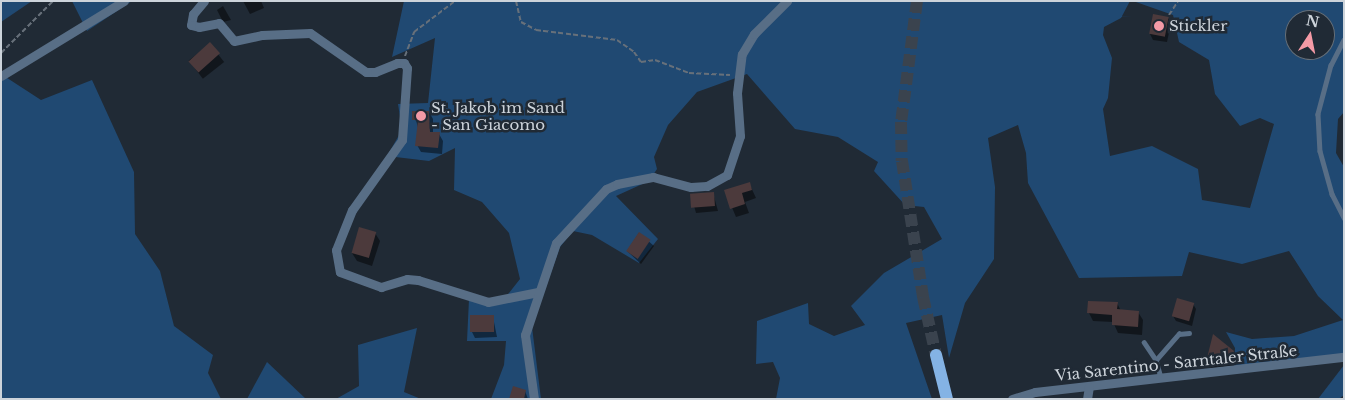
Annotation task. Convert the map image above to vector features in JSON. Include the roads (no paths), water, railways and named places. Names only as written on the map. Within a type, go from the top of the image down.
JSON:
[{"type":"main road","points":[[936,355],[947,399]]},
{"type":"street","points":[[1,76],[124,1]]},
{"type":"street","points":[[204,1],[193,14],[191,25],[199,27],[219,23],[234,41],[270,35],[310,34],[366,72],[404,63],[408,73],[402,140],[352,210],[336,250],[340,272],[381,288],[407,279],[418,280],[488,302],[505,301],[538,292]]},
{"type":"street","points":[[534,399],[525,335],[556,243],[606,189],[627,181],[652,177],[691,187],[707,186],[727,175],[740,136],[738,76],[748,42],[787,1]]},
{"type":"street","name":"Via Sarentino - Sarntaler Straße","points":[[1012,399],[1035,392],[1344,357]]},
{"type":"street","points":[[1087,399],[1089,387]]},
{"type":"lane","points":[[1344,40],[1331,65],[1318,119],[1320,151],[1332,194],[1344,218]]},
{"type":"lane","points":[[1156,360],[1178,334],[1189,333]]},
{"type":"lane","points":[[1144,342],[1156,360],[1161,377]]},
{"type":"tunnel","points":[[917,1],[901,122],[902,161],[923,297],[936,355]]},
{"type":"place","name":"Stickler","points":[[1159,26]]},
{"type":"place","name":"St. Jakob im Sand - San Giacomo","points":[[421,116]]}]
